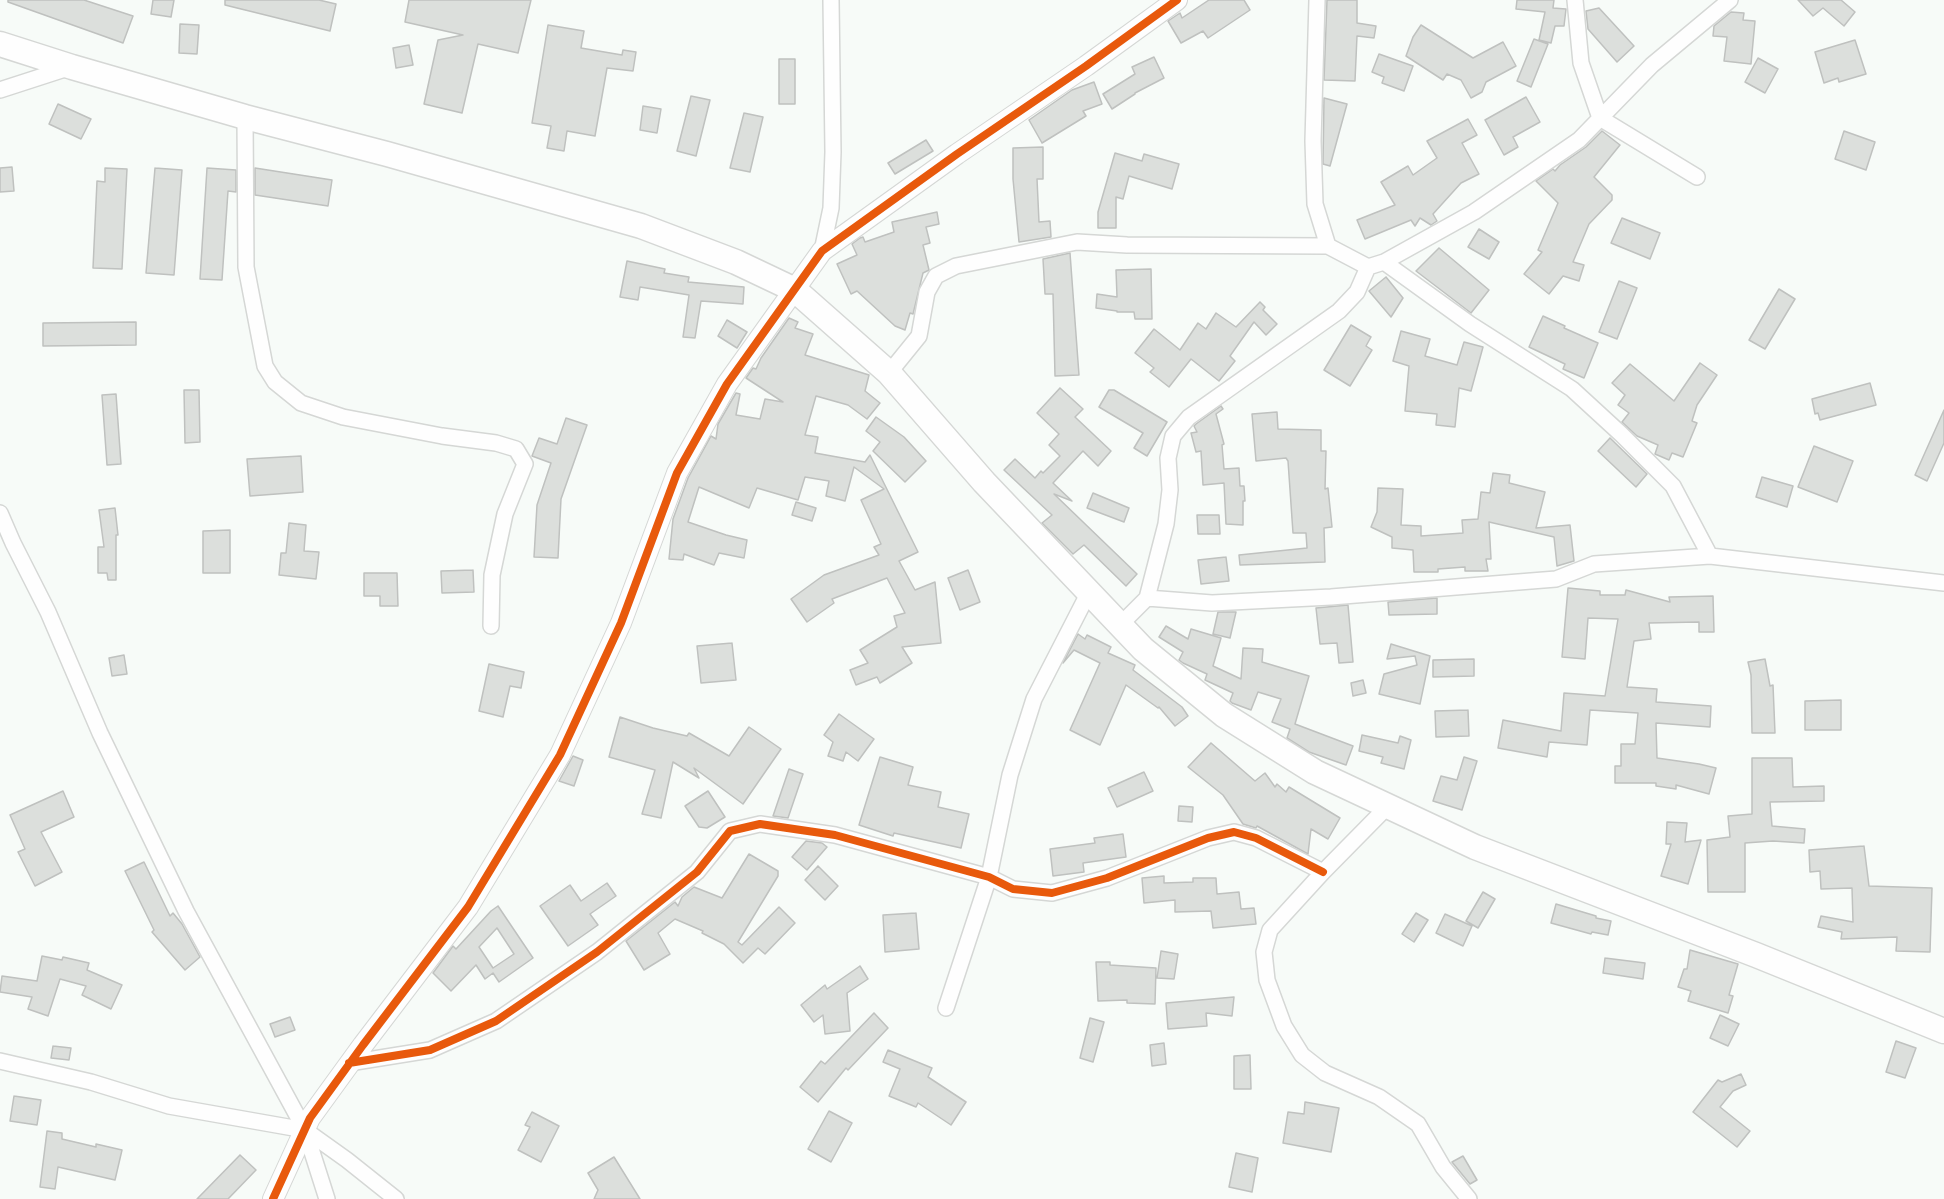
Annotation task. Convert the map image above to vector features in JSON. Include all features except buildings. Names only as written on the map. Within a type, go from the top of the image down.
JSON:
[{"type":"main road","points":[[0,44],[245,117],[387,154],[641,226],[736,262],[795,290],[889,373],[984,482],[1143,649],[1224,715],[1315,772],[1475,847],[1756,955],[1944,1031]]},
{"type":"street","points":[[822,251],[831,208],[833,152],[831,0]]},
{"type":"street","points":[[273,1199],[310,1118],[468,907],[560,755],[621,623],[676,473],[727,384],[822,251],[1177,0]]},
{"type":"street","points":[[1317,0],[1313,141],[1315,204],[1328,246]]},
{"type":"street","points":[[1575,0],[1581,63],[1600,118],[1698,177]]},
{"type":"street","points":[[889,373],[919,336],[927,292],[936,276],[956,266],[1077,243],[1328,246],[1368,267],[1384,262],[1474,212],[1579,140],[1652,65],[1730,0]]},
{"type":"street","points":[[0,90],[72,67]]},
{"type":"street","points":[[245,117],[246,267],[265,366],[274,382],[302,403],[343,417],[441,436],[496,443],[516,449],[525,464],[506,514],[492,575],[492,626]]},
{"type":"street","points":[[1384,262],[1470,324],[1572,389],[1673,486],[1710,556]]},
{"type":"street","points":[[1120,624],[1147,598],[1166,524],[1170,490],[1168,458],[1173,436],[1189,417],[1339,311],[1357,292],[1368,267]]},
{"type":"street","points":[[0,513],[48,612],[100,732],[186,911],[305,1130],[327,1199]]},
{"type":"street","points":[[1147,598],[1212,603],[1330,597],[1556,579],[1594,564],[1710,556],[1944,583]]},
{"type":"street","points":[[946,1008],[989,877],[1010,775],[1034,699],[1089,592]]},
{"type":"street","points":[[1389,806],[1323,872],[1270,930],[1264,952],[1267,980],[1284,1026],[1302,1055],[1324,1073],[1379,1097],[1418,1124],[1443,1167],[1469,1199]]},
{"type":"street","points":[[350,1063],[430,1050],[496,1020],[597,952],[697,872],[730,831],[760,824],[835,835],[989,877],[1013,890],[1052,893],[1107,878],[1208,838],[1234,832],[1256,838],[1323,872]]},
{"type":"street","points":[[0,1061],[91,1082],[169,1106],[305,1130],[396,1199]]},
{"type":"cycle path","points":[[273,1199],[310,1118],[468,907],[560,755],[621,623],[677,473],[727,384],[822,251],[1177,0]]},
{"type":"cycle path","points":[[349,1063],[430,1050],[496,1021],[597,952],[697,872],[730,831],[760,824],[835,835],[989,877],[1013,889],[1052,893],[1107,878],[1208,838],[1234,832],[1256,838],[1323,872]]}]
